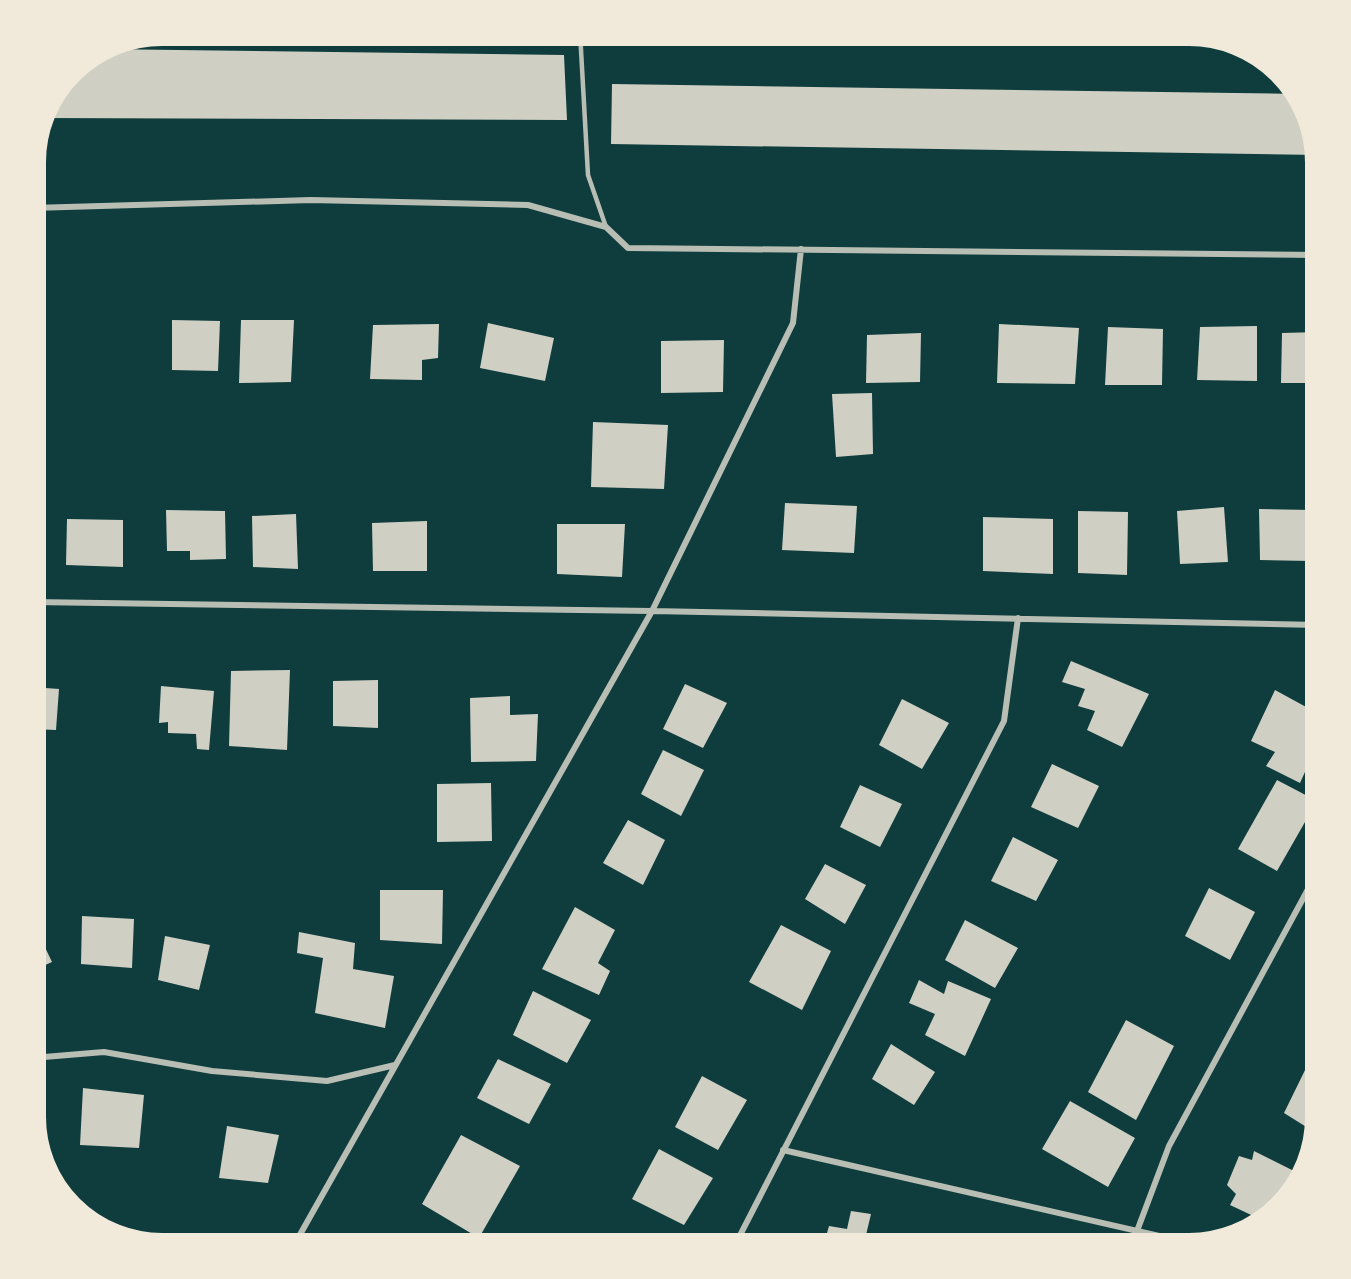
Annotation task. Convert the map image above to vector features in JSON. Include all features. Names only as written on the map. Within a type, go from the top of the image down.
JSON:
[{"type":"street","points":[[42,208],[311,200],[528,205],[606,227],[628,248],[1309,255]]},
{"type":"street","points":[[299,1237],[652,611],[793,323],[801,249]]},
{"type":"street","points":[[42,602],[652,611],[1309,625]]},
{"type":"street","points":[[739,1237],[1004,721],[1018,618]]},
{"type":"street","points":[[1137,1231],[1169,1146],[1309,887]]},
{"type":"street","points":[[42,1057],[104,1052],[212,1071],[327,1081],[395,1065]]},
{"type":"street","points":[[783,1150],[1163,1237]]},
{"type":"lane","points":[[581,42],[588,175],[606,227]]},
{"type":"building","points":[[121,49],[564,55],[567,120],[50,118],[62,95],[77,77],[95,62]]},
{"type":"building","points":[[612,84],[1288,94],[1300,116],[1309,155],[611,144]]},
{"type":"building","points":[[172,320],[220,321],[218,371],[172,370]]},
{"type":"building","points":[[241,320],[294,320],[291,382],[239,383]]},
{"type":"building","points":[[488,323],[554,338],[545,381],[480,368]]},
{"type":"building","points":[[439,324],[438,358],[422,360],[422,380],[370,379],[373,325]]},
{"type":"building","points":[[999,324],[1079,328],[1075,384],[997,383]]},
{"type":"building","points":[[1257,326],[1257,381],[1197,380],[1200,327]]},
{"type":"building","points":[[1108,327],[1163,329],[1162,385],[1105,385]]},
{"type":"building","points":[[1309,332],[1309,383],[1281,383],[1282,333]]},
{"type":"building","points":[[921,333],[920,382],[866,383],[867,335]]},
{"type":"building","points":[[724,340],[723,392],[661,393],[661,341]]},
{"type":"building","points":[[872,393],[873,454],[836,457],[832,394]]},
{"type":"building","points":[[593,422],[668,425],[664,489],[591,487]]},
{"type":"building","points":[[785,503],[857,506],[854,553],[782,550]]},
{"type":"building","points":[[1224,507],[1228,562],[1180,564],[1177,511]]},
{"type":"building","points":[[1259,509],[1309,510],[1309,561],[1260,560]]},
{"type":"building","points":[[166,510],[225,511],[226,559],[190,560],[190,551],[167,551]]},
{"type":"building","points":[[1078,511],[1128,512],[1127,575],[1078,573]]},
{"type":"building","points":[[296,514],[298,569],[253,567],[252,516]]},
{"type":"building","points":[[983,517],[1053,519],[1053,574],[983,571]]},
{"type":"building","points":[[67,519],[123,520],[123,567],[66,565]]},
{"type":"building","points":[[427,521],[427,571],[373,571],[372,523]]},
{"type":"building","points":[[557,524],[625,524],[622,577],[557,574]]},
{"type":"building","points":[[1071,661],[1149,694],[1122,747],[1087,730],[1095,711],[1078,706],[1085,689],[1062,682]]},
{"type":"building","points":[[290,670],[287,750],[229,746],[231,671]]},
{"type":"building","points":[[378,680],[378,728],[333,726],[333,681]]},
{"type":"building","points":[[685,684],[727,703],[703,748],[663,729]]},
{"type":"building","points":[[161,686],[214,691],[209,750],[197,749],[196,734],[168,733],[168,722],[159,723]]},
{"type":"building","points":[[42,688],[59,689],[56,730],[42,729]]},
{"type":"building","points":[[1275,690],[1309,709],[1309,763],[1300,783],[1266,766],[1275,752],[1251,741]]},
{"type":"building","points":[[510,696],[510,715],[538,714],[536,761],[471,762],[470,698]]},
{"type":"building","points":[[902,699],[949,723],[922,769],[879,745]]},
{"type":"building","points":[[663,750],[704,770],[681,816],[641,794]]},
{"type":"building","points":[[1052,764],[1099,786],[1078,828],[1031,807]]},
{"type":"building","points":[[1277,780],[1309,797],[1309,815],[1277,871],[1238,849]]},
{"type":"building","points":[[491,783],[492,841],[437,842],[437,784]]},
{"type":"building","points":[[860,785],[902,804],[880,847],[840,827]]},
{"type":"building","points":[[628,820],[665,840],[643,885],[603,863]]},
{"type":"building","points":[[1013,837],[1058,860],[1036,901],[991,881]]},
{"type":"building","points":[[825,864],[866,885],[845,924],[805,899]]},
{"type":"building","points":[[1209,888],[1255,912],[1230,960],[1185,936]]},
{"type":"building","points":[[380,890],[443,890],[442,944],[380,940]]},
{"type":"building","points":[[575,907],[615,930],[598,963],[610,971],[599,995],[542,969]]},
{"type":"building","points":[[82,916],[134,919],[132,968],[81,964]]},
{"type":"building","points":[[965,920],[1018,948],[995,988],[945,960]]},
{"type":"building","points":[[781,925],[831,951],[802,1010],[749,982]]},
{"type":"building","points":[[299,932],[355,943],[353,969],[394,976],[385,1028],[315,1013],[323,958],[297,953]]},
{"type":"building","points":[[165,936],[210,945],[199,990],[158,980]]},
{"type":"building","points":[[42,941],[52,962],[42,966]]},
{"type":"building","points":[[919,980],[944,994],[948,981],[991,999],[965,1056],[925,1035],[935,1014],[909,1003]]},
{"type":"building","points":[[533,991],[591,1020],[567,1063],[513,1035]]},
{"type":"building","points":[[1126,1020],[1174,1046],[1136,1120],[1088,1092]]},
{"type":"building","points":[[891,1044],[935,1072],[914,1105],[872,1079]]},
{"type":"building","points":[[498,1059],[551,1084],[529,1124],[477,1098]]},
{"type":"building","points":[[1307,1066],[1309,1067],[1308,1128],[1284,1113]]},
{"type":"building","points":[[702,1076],[747,1100],[718,1150],[675,1127]]},
{"type":"building","points":[[83,1088],[144,1095],[139,1148],[80,1145]]},
{"type":"building","points":[[1070,1101],[1135,1138],[1108,1187],[1042,1149]]},
{"type":"building","points":[[227,1126],[279,1135],[268,1183],[219,1178]]},
{"type":"building","points":[[461,1135],[520,1166],[480,1237],[422,1204]]},
{"type":"building","points":[[659,1149],[713,1178],[684,1225],[632,1199]]},
{"type":"building","points":[[1254,1151],[1296,1172],[1274,1202],[1256,1217],[1230,1205],[1236,1194],[1227,1185],[1239,1156],[1252,1160]]},
{"type":"building","points":[[851,1211],[871,1214],[866,1235],[882,1236],[826,1237],[829,1226],[847,1229]]}]
